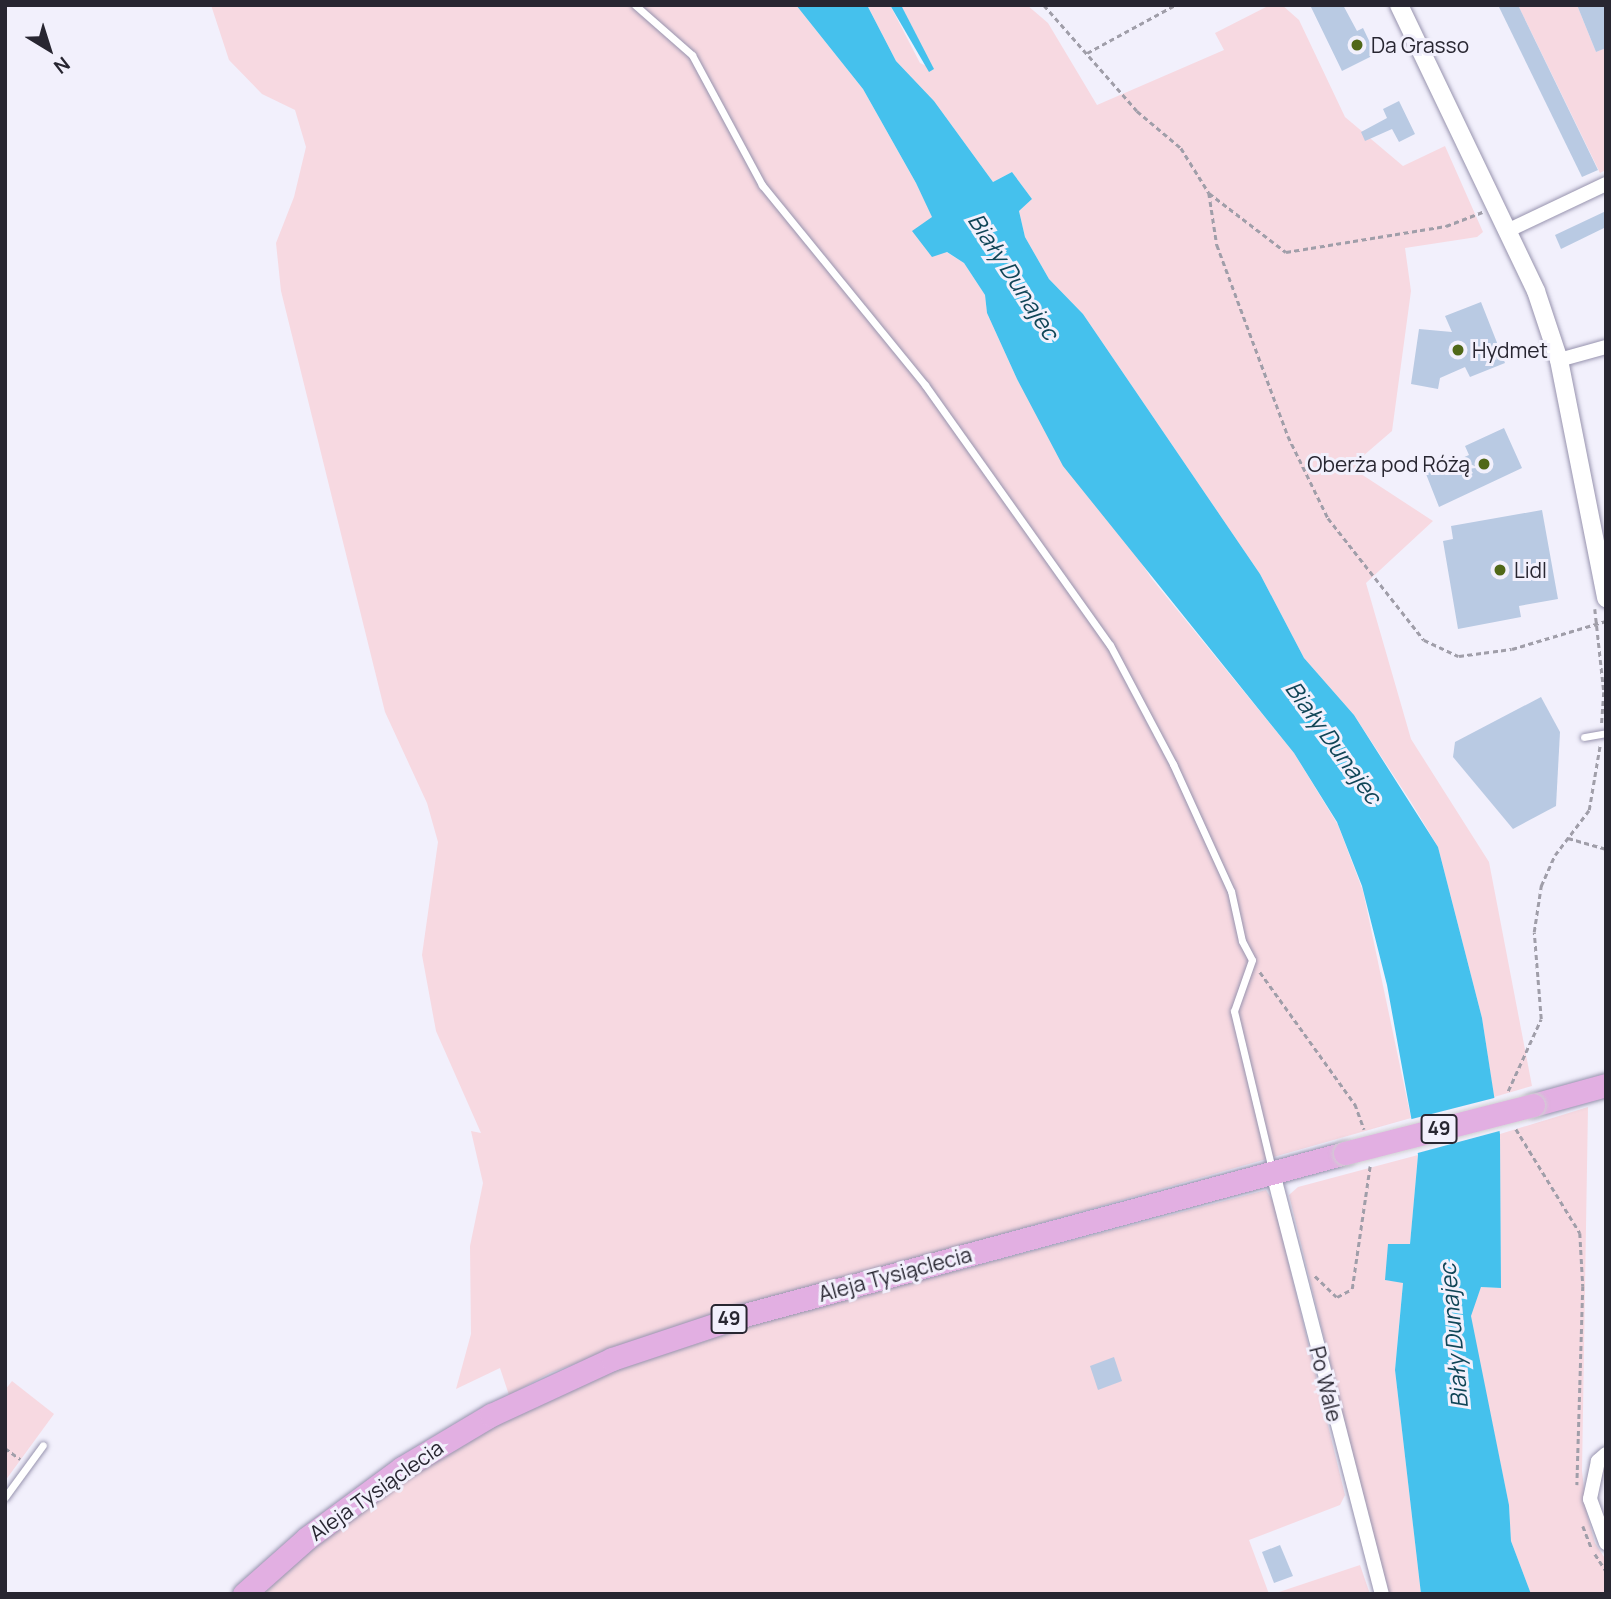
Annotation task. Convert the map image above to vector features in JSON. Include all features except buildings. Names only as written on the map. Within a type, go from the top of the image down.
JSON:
[{"type":"main road","name":"Aleja Tysiąclecia","points":[[244,1594],[307,1538],[402,1468],[491,1415],[612,1359],[741,1315],[1606,1085]]},
{"type":"street","points":[[1399,5],[1509,230],[1559,360],[1599,597]]},
{"type":"street","points":[[1509,230],[1606,184]]},
{"type":"street","points":[[1559,360],[1606,347]]},
{"type":"street","name":"Po Wale","points":[[1273,1173],[1382,1594]]},
{"type":"street","points":[[1606,1454],[1598,1461],[1590,1499],[1606,1543]]},
{"type":"lane","points":[[635,5],[692,55],[762,185],[917,375],[1110,645],[1173,764],[1231,891],[1242,941],[1252,960],[1234,1011],[1273,1173]]},
{"type":"lane","points":[[1584,737],[1603,733]]},
{"type":"lane","points":[[5,1497],[43,1445]]},
{"type":"path","points":[[1044,5],[1137,111],[1181,148],[1209,193],[1286,253],[1446,226],[1484,211]]},
{"type":"path","points":[[1087,53],[1175,5]]},
{"type":"path","points":[[1209,193],[1216,245],[1256,359],[1305,471],[1328,517],[1424,640],[1459,656],[1512,649],[1606,621]]},
{"type":"path","points":[[1479,200],[1489,221]]},
{"type":"path","points":[[1508,1093],[1508,1083],[1541,1019],[1536,908],[1549,867],[1593,797],[1603,733],[1604,692],[1597,622],[1599,597]]},
{"type":"path","points":[[1568,838],[1606,849]]},
{"type":"path","points":[[1514,1119],[1523,1147],[1580,1233],[1583,1286],[1577,1488]]},
{"type":"path","points":[[5,1448],[29,1465]]},
{"type":"shaded area","points":[[211,5],[796,5],[863,89],[916,183],[933,217],[913,231],[964,263],[985,295],[987,313],[1017,379],[1152,579],[1294,753],[1338,825],[1363,891],[1411,1118],[677,1326],[550,1373],[509,1395],[500,1368],[456,1389],[471,1334],[470,1246],[483,1183],[471,1131],[481,1133],[436,1031],[422,955],[438,842],[427,803],[385,712],[281,291],[276,243],[294,197],[306,147],[295,110],[262,94],[229,60]]},
{"type":"shaded area","points":[[867,5],[890,5],[920,63],[933,69],[901,5],[1027,5],[1048,23],[1097,105],[1224,50],[1215,33],[1270,5],[1282,5],[1299,20],[1345,117],[1403,166],[1445,146],[1483,232],[1477,237],[1405,248],[1411,291],[1392,431],[1363,456],[1358,472],[1433,521],[1366,583],[1411,739],[1489,862],[1532,1086],[1494,1097],[1482,1018],[1438,847],[1411,802],[1354,715],[1304,658],[1260,574],[1083,314],[1049,279],[1025,237],[1019,211],[1032,199],[1012,172],[993,182],[934,101],[896,61]]},
{"type":"shaded area","points":[[1518,5],[1577,5],[1596,52],[1605,48],[1606,170],[1600,173]]},
{"type":"shaded area","points":[[1588,1107],[1582,1471],[1587,1514],[1595,1543],[1606,1560],[1606,1594],[1531,1594],[1511,1541],[1509,1505],[1470,1316],[1481,1287],[1501,1288],[1500,1134]]},
{"type":"shaded area","points":[[1418,1155],[1410,1245],[1385,1280],[1403,1282],[1395,1370],[1421,1594],[1387,1594],[1289,1195],[1298,1187]]},
{"type":"shaded area","points":[[1266,1190],[1274,1203],[1345,1495],[1340,1505],[1249,1540],[1269,1594],[260,1594],[324,1538],[422,1469],[521,1411],[627,1365],[771,1319]]},
{"type":"shaded area","points":[[12,1381],[54,1414],[5,1481],[5,1390]]},
{"type":"shaded area","points":[[1360,1565],[1370,1594],[1273,1594]]},
{"type":"water","name":"Biały Dunajec","points":[[796,5],[867,5],[896,61],[934,101],[993,182],[1012,172],[1032,199],[1019,211],[1025,237],[1049,279],[1083,314],[1260,574],[1304,658],[1354,715],[1438,847],[1482,1018],[1500,1134],[1501,1288],[1481,1287],[1471,1316],[1509,1505],[1511,1541],[1531,1594],[1421,1594],[1395,1370],[1403,1283],[1385,1280],[1388,1244],[1410,1244],[1418,1155],[1387,985],[1362,886],[1337,822],[1294,753],[1063,466],[1017,379],[987,313],[985,295],[964,263],[947,252],[932,257],[912,231],[932,217],[916,183],[863,89]]},
{"type":"water","points":[[890,5],[901,5],[934,69],[929,72]]},
{"type":"pier","points":[[1498,1097],[1503,1130],[1414,1154],[1408,1120]]},
{"type":"place","name":"Da Grasso","points":[[1357,45]]},
{"type":"place","name":"Hydmet","points":[[1458,350]]},
{"type":"place","name":"Oberża pod Różą","points":[[1484,464]]},
{"type":"place","name":"Lidl","points":[[1500,570]]}]
